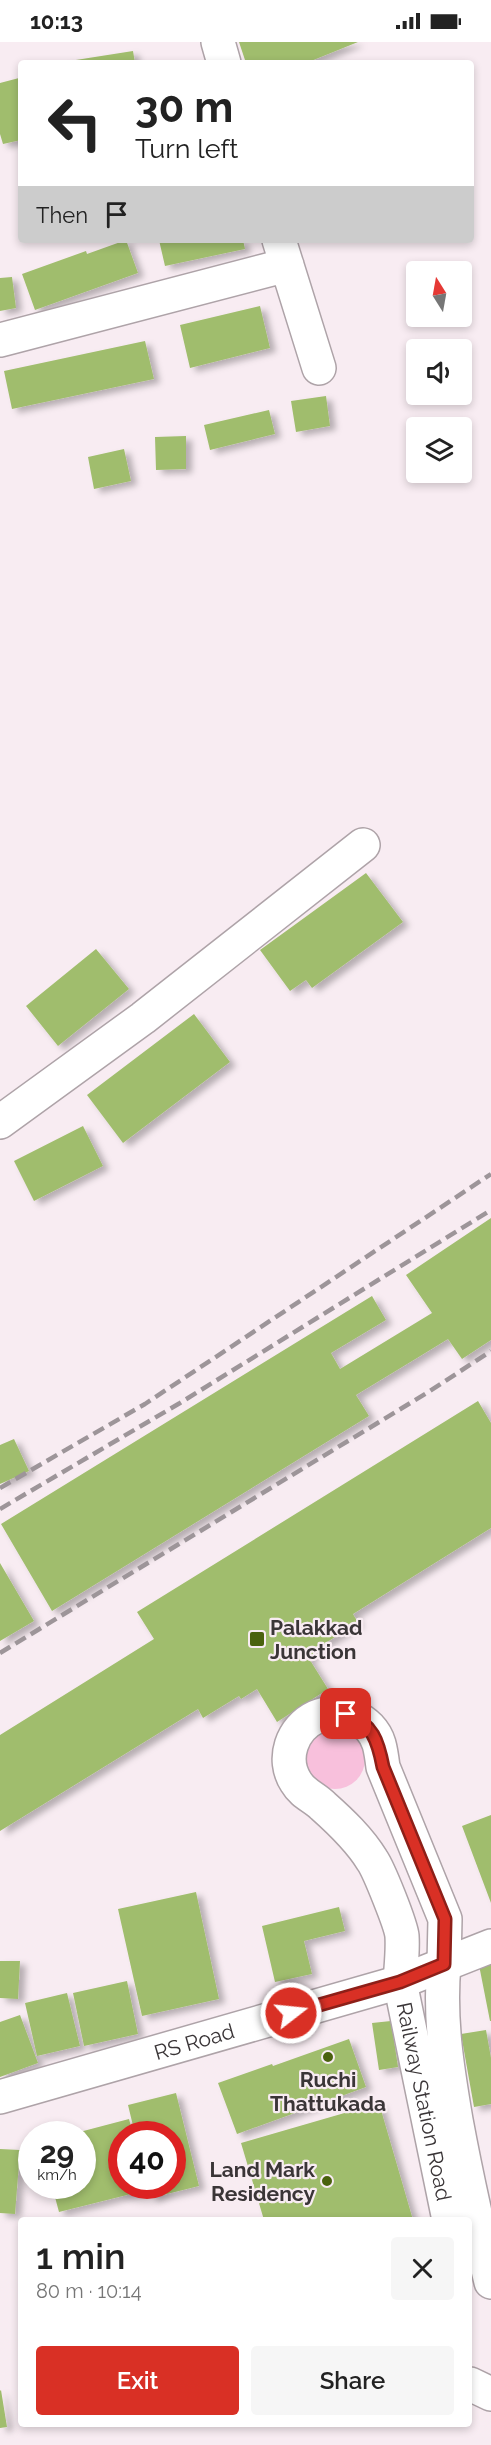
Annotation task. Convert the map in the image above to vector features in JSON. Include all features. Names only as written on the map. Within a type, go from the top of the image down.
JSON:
[{"type":"street","points":[[218,42],[223,60]]},
{"type":"street","points":[[0,340],[283,253],[319,368]]},
{"type":"street","points":[[0,1122],[143,1018],[363,845]]},
{"type":"street","name":"Railway Station Road","points":[[448,2217],[400,1982],[402,1934],[374,1862],[353,1834],[321,1803],[302,1791],[291,1773],[290,1753],[296,1733],[311,1719],[322,1714],[346,1714],[357,1718],[374,1734],[379,1745],[383,1767],[445,1919],[441,2000],[446,2061],[468,2187],[491,2282]]},
{"type":"street","name":"RS Road","points":[[0,2097],[400,1982],[491,1946]]},
{"type":"street","points":[[472,2385],[491,2394]]},
{"type":"shaded area","points":[[335,1729],[352,1734],[360,1742],[365,1759],[360,1776],[352,1784],[335,1789],[318,1784],[310,1776],[305,1759],[310,1742],[318,1734]]},
{"type":"building","points":[[239,42],[358,42],[313,60],[245,60]]},
{"type":"building","points":[[133,51],[134,60],[76,60]]},
{"type":"building","points":[[18,78],[18,141],[3,144],[0,134],[0,83]]},
{"type":"building","points":[[118,243],[127,243],[138,273],[35,310],[22,274],[86,251],[87,254]]},
{"type":"building","points":[[160,243],[244,243],[245,249],[165,266]]},
{"type":"building","points":[[12,277],[16,308],[0,311],[0,278]]},
{"type":"building","points":[[260,306],[270,348],[190,368],[180,325]]},
{"type":"building","points":[[145,341],[154,379],[12,409],[4,371]]},
{"type":"building","points":[[326,396],[330,426],[296,432],[291,401]]},
{"type":"building","points":[[269,410],[275,434],[210,450],[204,425]]},
{"type":"building","points":[[186,436],[186,469],[156,470],[155,437]]},
{"type":"building","points":[[124,449],[131,481],[94,489],[88,457]]},
{"type":"building","points":[[366,873],[403,922],[312,988],[306,980],[290,991],[260,950]]},
{"type":"building","points":[[96,949],[129,989],[58,1046],[26,1006]]},
{"type":"building","points":[[194,1014],[230,1062],[123,1143],[87,1095]]},
{"type":"building","points":[[83,1126],[103,1166],[34,1201],[14,1161]]},
{"type":"building","points":[[491,1218],[491,1340],[462,1359],[448,1339],[356,1395],[369,1416],[52,1611],[1,1524],[372,1296],[386,1320],[331,1353],[340,1369],[432,1313],[406,1275]]},
{"type":"building","points":[[478,1401],[491,1423],[491,1528],[353,1614],[358,1623],[322,1645],[324,1648],[308,1657],[328,1689],[277,1722],[257,1689],[241,1699],[239,1696],[203,1718],[198,1709],[0,1831],[0,1735],[154,1639],[137,1612]]},
{"type":"building","points":[[14,1439],[29,1471],[0,1484],[0,1445]]},
{"type":"building","points":[[0,1563],[34,1621],[0,1641]]},
{"type":"building","points":[[491,1815],[491,1903],[462,1826]]},
{"type":"building","points":[[196,1892],[219,1999],[142,2016],[118,1909]]},
{"type":"building","points":[[339,1907],[345,1931],[304,1941],[312,1974],[275,1982],[262,1926]]},
{"type":"building","points":[[0,1961],[20,1961],[18,1999],[0,1998]]},
{"type":"building","points":[[491,1963],[491,2021],[490,2021],[479,1965]]},
{"type":"building","points":[[127,1981],[138,2034],[84,2046],[73,1993]]},
{"type":"building","points":[[67,1993],[80,2046],[37,2056],[25,2003]]},
{"type":"building","points":[[20,2015],[38,2063],[0,2077],[0,2022]]},
{"type":"building","points":[[391,2021],[398,2067],[379,2070],[372,2023]]},
{"type":"building","points":[[486,2030],[491,2058],[491,2104],[474,2107],[461,2034]]},
{"type":"building","points":[[349,2039],[366,2087],[237,2134],[218,2083]]},
{"type":"building","points":[[176,2093],[183,2121],[132,2121],[128,2105]]},
{"type":"building","name":"Land Mark Residency","points":[[379,2103],[412,2217],[263,2217],[241,2143]]},
{"type":"building","points":[[108,2125],[108,2199],[111,2199],[59,2212],[56,2199],[96,2199],[96,2128]]},
{"type":"building","points":[[186,2133],[199,2186],[186,2189]]},
{"type":"building","points":[[0,2149],[18,2150],[15,2214],[0,2213]]},
{"type":"building","points":[[0,2391],[7,2427],[0,2428]]},
{"type":"railway","points":[[0,1488],[145,1404],[491,1174]]},
{"type":"railway","points":[[0,1509],[180,1403],[491,1210]]},
{"type":"railway","points":[[0,1653],[430,1391],[491,1351]]},
{"type":"place","name":"Palakkad Junction","points":[[257,1639]]},
{"type":"place","name":"Ruchi Thattukada","points":[[328,2057]]},
{"type":"place","name":"Land Mark Residency","points":[[327,2181]]},
{"type":"route","points":[[291,2013],[400,1982],[444,1964],[445,1919],[383,1767],[379,1745],[367,1725],[346,1714]]}]
